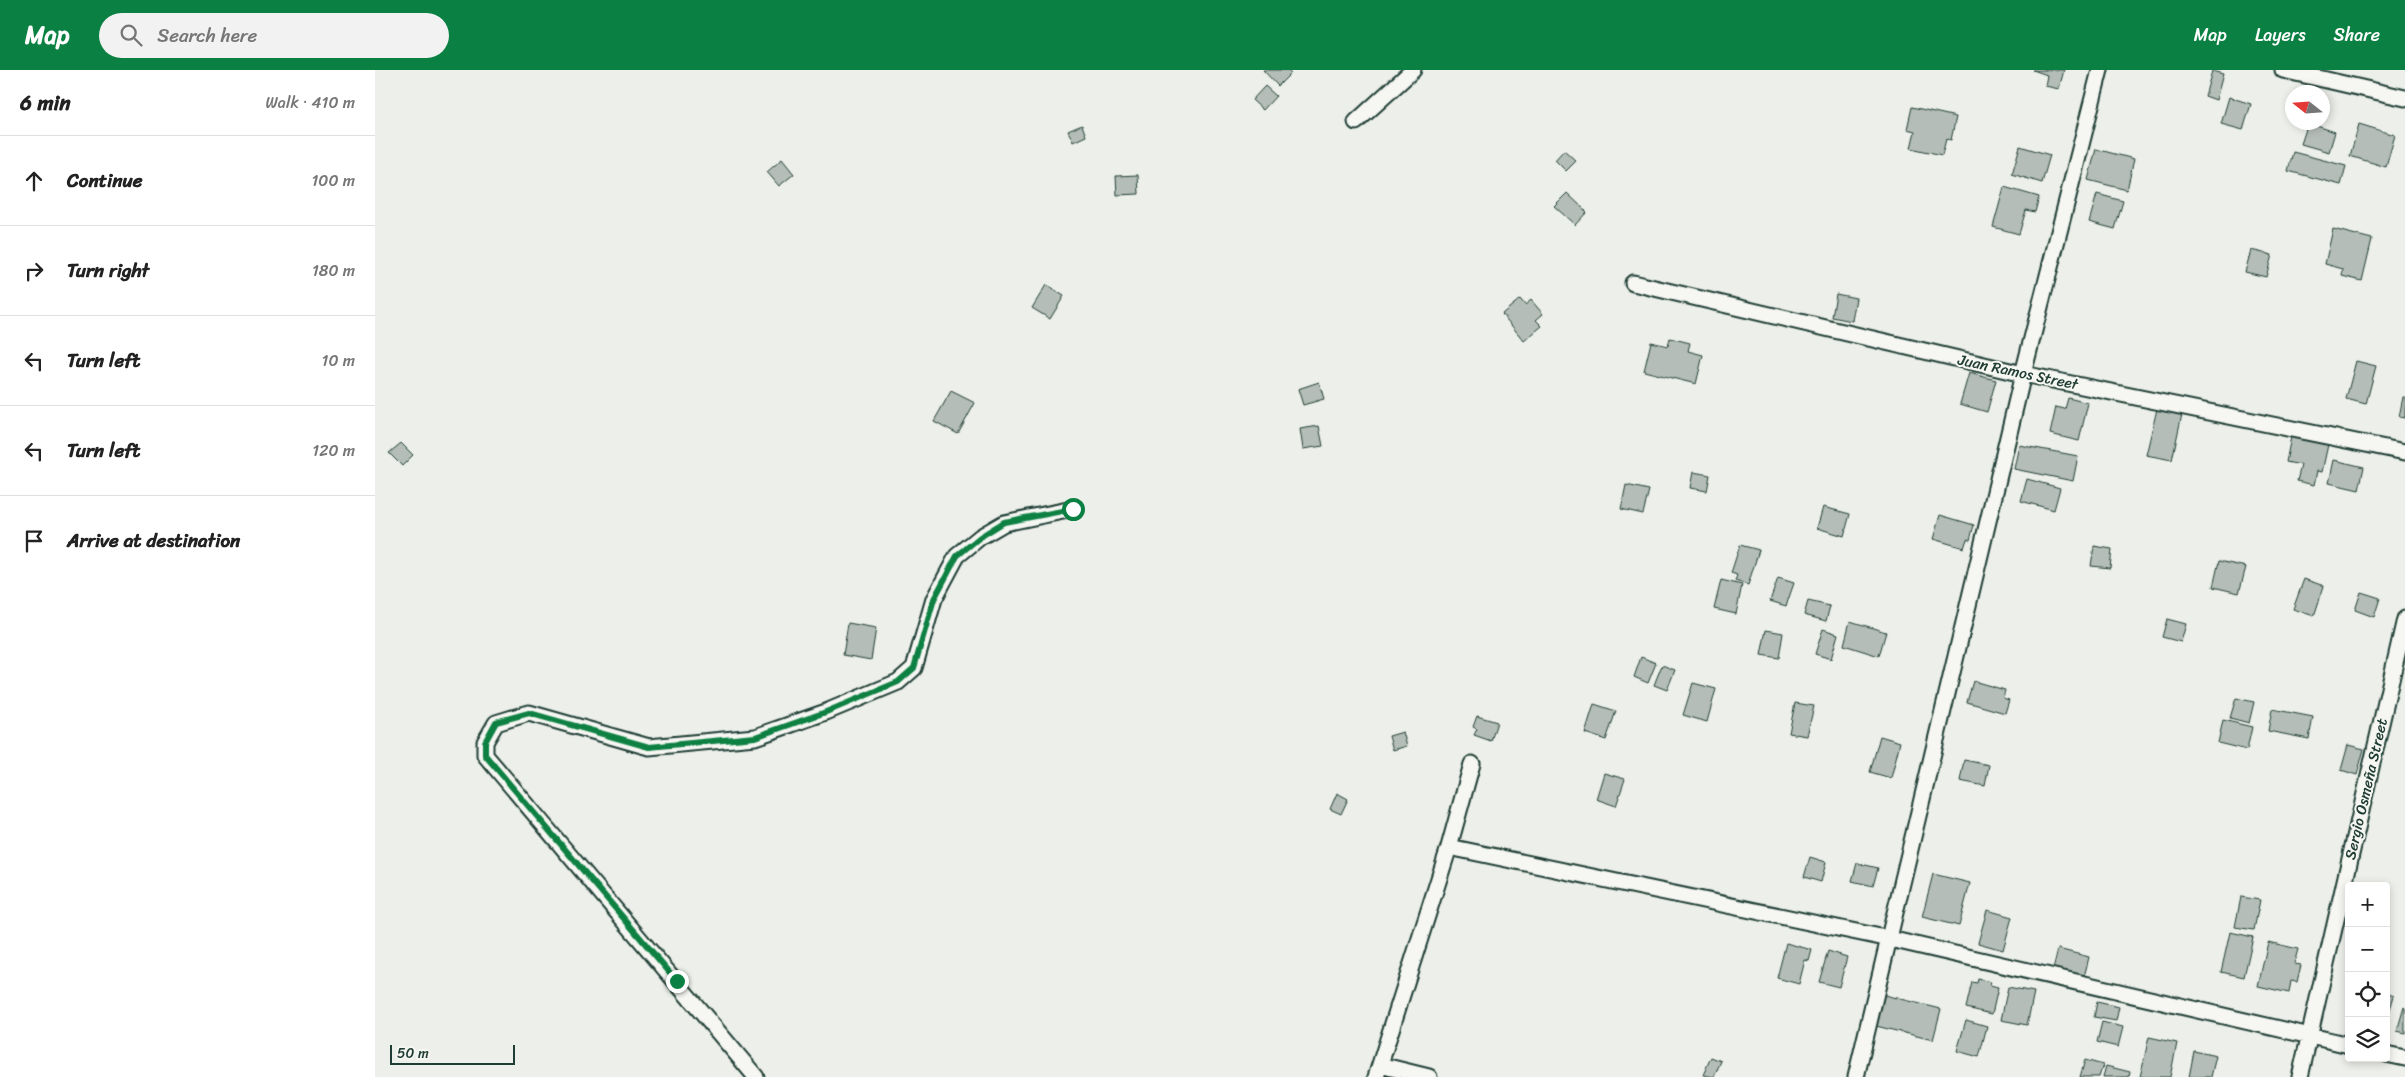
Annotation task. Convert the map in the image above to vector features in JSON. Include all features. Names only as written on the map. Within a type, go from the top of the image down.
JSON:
[{"type":"street","points":[[1356,122],[1413,70]]},
{"type":"street","points":[[1856,1077],[2023,374],[2100,70]]},
{"type":"street","points":[[2283,70],[2405,98]]},
{"type":"street","name":"Juan Ramos Street","points":[[1633,283],[2023,374],[2405,452]]},
{"type":"street","points":[[756,1077],[485,755],[485,742],[496,722],[529,713],[649,747],[755,737],[826,712],[898,682],[914,668],[934,599],[957,556],[980,537],[1004,522],[1073,509]]},
{"type":"street","name":"Sergio Osmeña Street","points":[[2300,1077],[2405,619]]},
{"type":"street","points":[[1429,1077],[1378,1071],[1449,847],[1472,764]]},
{"type":"street","points":[[1449,847],[1890,939],[2345,1044]]},
{"type":"street","points":[[2390,1055],[2405,1058]]},
{"type":"building","points":[[1263,70],[1288,70],[1291,73],[1278,86]]},
{"type":"building","points":[[2033,70],[2064,70],[2059,89],[2045,86],[2047,75]]},
{"type":"building","points":[[2212,71],[2223,74],[2216,100],[2205,96]]},
{"type":"building","points":[[1265,86],[1276,96],[1263,110],[1252,100]]},
{"type":"building","points":[[2229,97],[2251,104],[2243,130],[2221,124]]},
{"type":"building","points":[[1912,107],[1956,117],[1951,140],[1946,139],[1942,155],[1911,148],[1915,131],[1907,129]]},
{"type":"building","points":[[2359,124],[2395,135],[2386,167],[2350,156]]},
{"type":"building","points":[[1082,125],[1086,136],[1073,142],[1068,131]]},
{"type":"building","points":[[2306,130],[2329,130],[2335,132],[2329,152],[2301,144]]},
{"type":"building","points":[[2020,146],[2050,155],[2042,183],[2012,174]]},
{"type":"building","points":[[2096,149],[2134,159],[2127,190],[2088,180]]},
{"type":"building","points":[[1564,150],[1576,161],[1566,171],[1555,160]]},
{"type":"building","points":[[2293,152],[2346,166],[2341,185],[2288,171]]},
{"type":"building","points":[[782,159],[794,174],[779,186],[767,172]]},
{"type":"building","points":[[1138,175],[1139,194],[1117,195],[1116,176]]},
{"type":"building","points":[[2004,187],[2039,197],[2035,212],[2026,210],[2019,234],[1993,227]]},
{"type":"building","points":[[1567,193],[1587,212],[1575,225],[1554,206]]},
{"type":"building","points":[[2097,194],[2123,201],[2115,229],[2089,222]]},
{"type":"building","points":[[2333,229],[2372,239],[2362,281],[2342,276],[2343,269],[2325,264]]},
{"type":"building","points":[[2251,250],[2272,255],[2266,277],[2245,272]]},
{"type":"building","points":[[1046,285],[1064,296],[1050,319],[1032,308]]},
{"type":"building","points":[[1836,294],[1856,298],[1852,321],[1832,317]]},
{"type":"building","points":[[1520,299],[1525,305],[1531,300],[1543,314],[1536,320],[1542,326],[1524,341],[1502,314]]},
{"type":"building","points":[[1670,338],[1690,343],[1688,351],[1703,355],[1696,384],[1644,371],[1651,342],[1668,346]]},
{"type":"building","points":[[2356,361],[2376,366],[2366,404],[2346,399]]},
{"type":"building","points":[[1969,373],[1996,380],[1987,412],[1960,404]]},
{"type":"building","points":[[1319,382],[1324,399],[1303,405],[1298,389]]},
{"type":"building","points":[[951,391],[975,403],[958,434],[934,421]]},
{"type":"building","points":[[2403,397],[2405,397],[2405,418],[2399,417]]},
{"type":"building","points":[[2068,398],[2088,403],[2079,441],[2050,434],[2056,407],[2065,409]]},
{"type":"building","points":[[2157,409],[2182,414],[2172,460],[2146,455]]},
{"type":"building","points":[[1319,426],[1323,446],[1303,449],[1300,429]]},
{"type":"building","points":[[2292,432],[2329,440],[2322,472],[2317,471],[2314,485],[2297,481],[2301,465],[2286,462]]},
{"type":"building","points":[[401,443],[413,455],[402,466],[389,453]]},
{"type":"building","points":[[2019,445],[2078,456],[2073,481],[2014,469]]},
{"type":"building","points":[[2334,460],[2364,467],[2359,490],[2329,483]]},
{"type":"building","points":[[1693,472],[1710,475],[1707,491],[1690,488]]},
{"type":"building","points":[[2027,479],[2060,488],[2054,510],[2021,501]]},
{"type":"building","points":[[1626,485],[1649,490],[1643,514],[1621,509]]},
{"type":"building","points":[[1823,507],[1850,514],[1844,536],[1817,528]]},
{"type":"building","points":[[1940,515],[1974,525],[1970,540],[1967,539],[1964,548],[1933,539]]},
{"type":"building","points":[[1740,545],[1759,550],[1748,585],[1735,581],[1737,575],[1731,573]]},
{"type":"building","points":[[2094,546],[2112,549],[2110,568],[2091,566]]},
{"type":"building","points":[[2219,561],[2246,567],[2239,593],[2213,587]]},
{"type":"building","points":[[1778,578],[1794,583],[1786,606],[1770,601]]},
{"type":"building","points":[[2304,579],[2324,586],[2314,616],[2293,609]]},
{"type":"building","points":[[1721,580],[1742,585],[1736,614],[1714,609]]},
{"type":"building","points":[[2361,592],[2380,598],[2374,617],[2355,610]]},
{"type":"building","points":[[1808,601],[1830,606],[1826,621],[1804,615]]},
{"type":"building","points":[[2167,619],[2186,624],[2181,642],[2162,637]]},
{"type":"building","points":[[1850,621],[1886,632],[1879,656],[1844,645]]},
{"type":"building","points":[[848,623],[876,628],[871,660],[843,655]]},
{"type":"building","points":[[1823,629],[1838,634],[1831,659],[1815,654]]},
{"type":"building","points":[[1766,630],[1783,633],[1779,658],[1761,655]]},
{"type":"building","points":[[1641,657],[1656,663],[1648,683],[1634,677]]},
{"type":"building","points":[[1662,665],[1675,670],[1667,690],[1654,685]]},
{"type":"building","points":[[1973,681],[2005,690],[2003,698],[2009,700],[2005,713],[1967,702]]},
{"type":"building","points":[[1693,683],[1716,689],[1707,722],[1683,715]]},
{"type":"building","points":[[2236,698],[2254,702],[2249,723],[2230,718]]},
{"type":"building","points":[[1795,703],[1814,706],[1807,736],[1789,733]]},
{"type":"building","points":[[1594,704],[1616,711],[1606,740],[1585,733]]},
{"type":"building","points":[[2272,709],[2313,717],[2309,739],[2268,731]]},
{"type":"building","points":[[1477,716],[1497,722],[1491,741],[1474,735],[1477,729],[1473,727]]},
{"type":"building","points":[[2223,720],[2252,727],[2247,750],[2218,743]]},
{"type":"building","points":[[1403,732],[1407,746],[1393,750],[1389,736]]},
{"type":"building","points":[[1880,736],[1900,742],[1891,778],[1870,772]]},
{"type":"building","points":[[2348,745],[2364,749],[2357,775],[2341,770]]},
{"type":"building","points":[[1964,760],[1989,765],[1985,786],[1960,781]]},
{"type":"building","points":[[1604,773],[1625,779],[1616,806],[1596,799]]},
{"type":"building","points":[[1337,793],[1348,799],[1341,814],[1330,809]]},
{"type":"building","points":[[1810,857],[1826,862],[1821,882],[1804,877]]},
{"type":"building","points":[[1857,863],[1878,868],[1873,886],[1852,881]]},
{"type":"building","points":[[1933,874],[1970,883],[1959,926],[1922,917]]},
{"type":"building","points":[[2241,897],[2260,900],[2254,930],[2235,927]]},
{"type":"building","points":[[1987,910],[2012,917],[2003,950],[1978,943]]},
{"type":"building","points":[[2230,932],[2253,937],[2244,977],[2221,972]]},
{"type":"building","points":[[2268,942],[2298,949],[2294,964],[2301,965],[2297,982],[2291,981],[2289,993],[2258,986]]},
{"type":"building","points":[[1786,943],[1812,950],[1809,961],[1805,960],[1799,984],[1777,978]]},
{"type":"building","points":[[2058,949],[2089,957],[2084,977],[2053,969]]},
{"type":"building","points":[[1828,951],[1847,957],[1839,987],[1819,982]]},
{"type":"building","points":[[1978,979],[1991,982],[1990,986],[1998,988],[1992,1014],[1966,1008],[1972,982],[1977,983]]},
{"type":"building","points":[[2008,987],[2034,992],[2027,1025],[2001,1020]]},
{"type":"building","points":[[2390,994],[2394,996],[2390,1009]]},
{"type":"building","points":[[1884,995],[1941,1009],[1933,1040],[1876,1026]]},
{"type":"building","points":[[2097,1002],[2119,1007],[2116,1021],[2094,1017]]},
{"type":"building","points":[[2405,1008],[2405,1033],[2397,1031]]},
{"type":"building","points":[[1966,1020],[1987,1026],[1979,1057],[1957,1051]]},
{"type":"building","points":[[2102,1022],[2123,1027],[2118,1047],[2097,1042]]},
{"type":"building","points":[[2149,1037],[2177,1043],[2170,1077],[2140,1077]]},
{"type":"building","points":[[2194,1051],[2216,1056],[2211,1077],[2189,1077]]},
{"type":"building","points":[[1711,1057],[1721,1061],[1714,1077],[1703,1075]]},
{"type":"building","points":[[2085,1060],[2103,1065],[2099,1077],[2080,1077]]},
{"type":"building","points":[[2106,1066],[2130,1072],[2129,1077],[2103,1077]]},
{"type":"route","points":[[677,981],[485,755],[485,742],[496,722],[529,713],[649,747],[755,737],[826,712],[898,682],[914,668],[934,599],[957,556],[980,537],[1004,522],[1073,509]]}]
